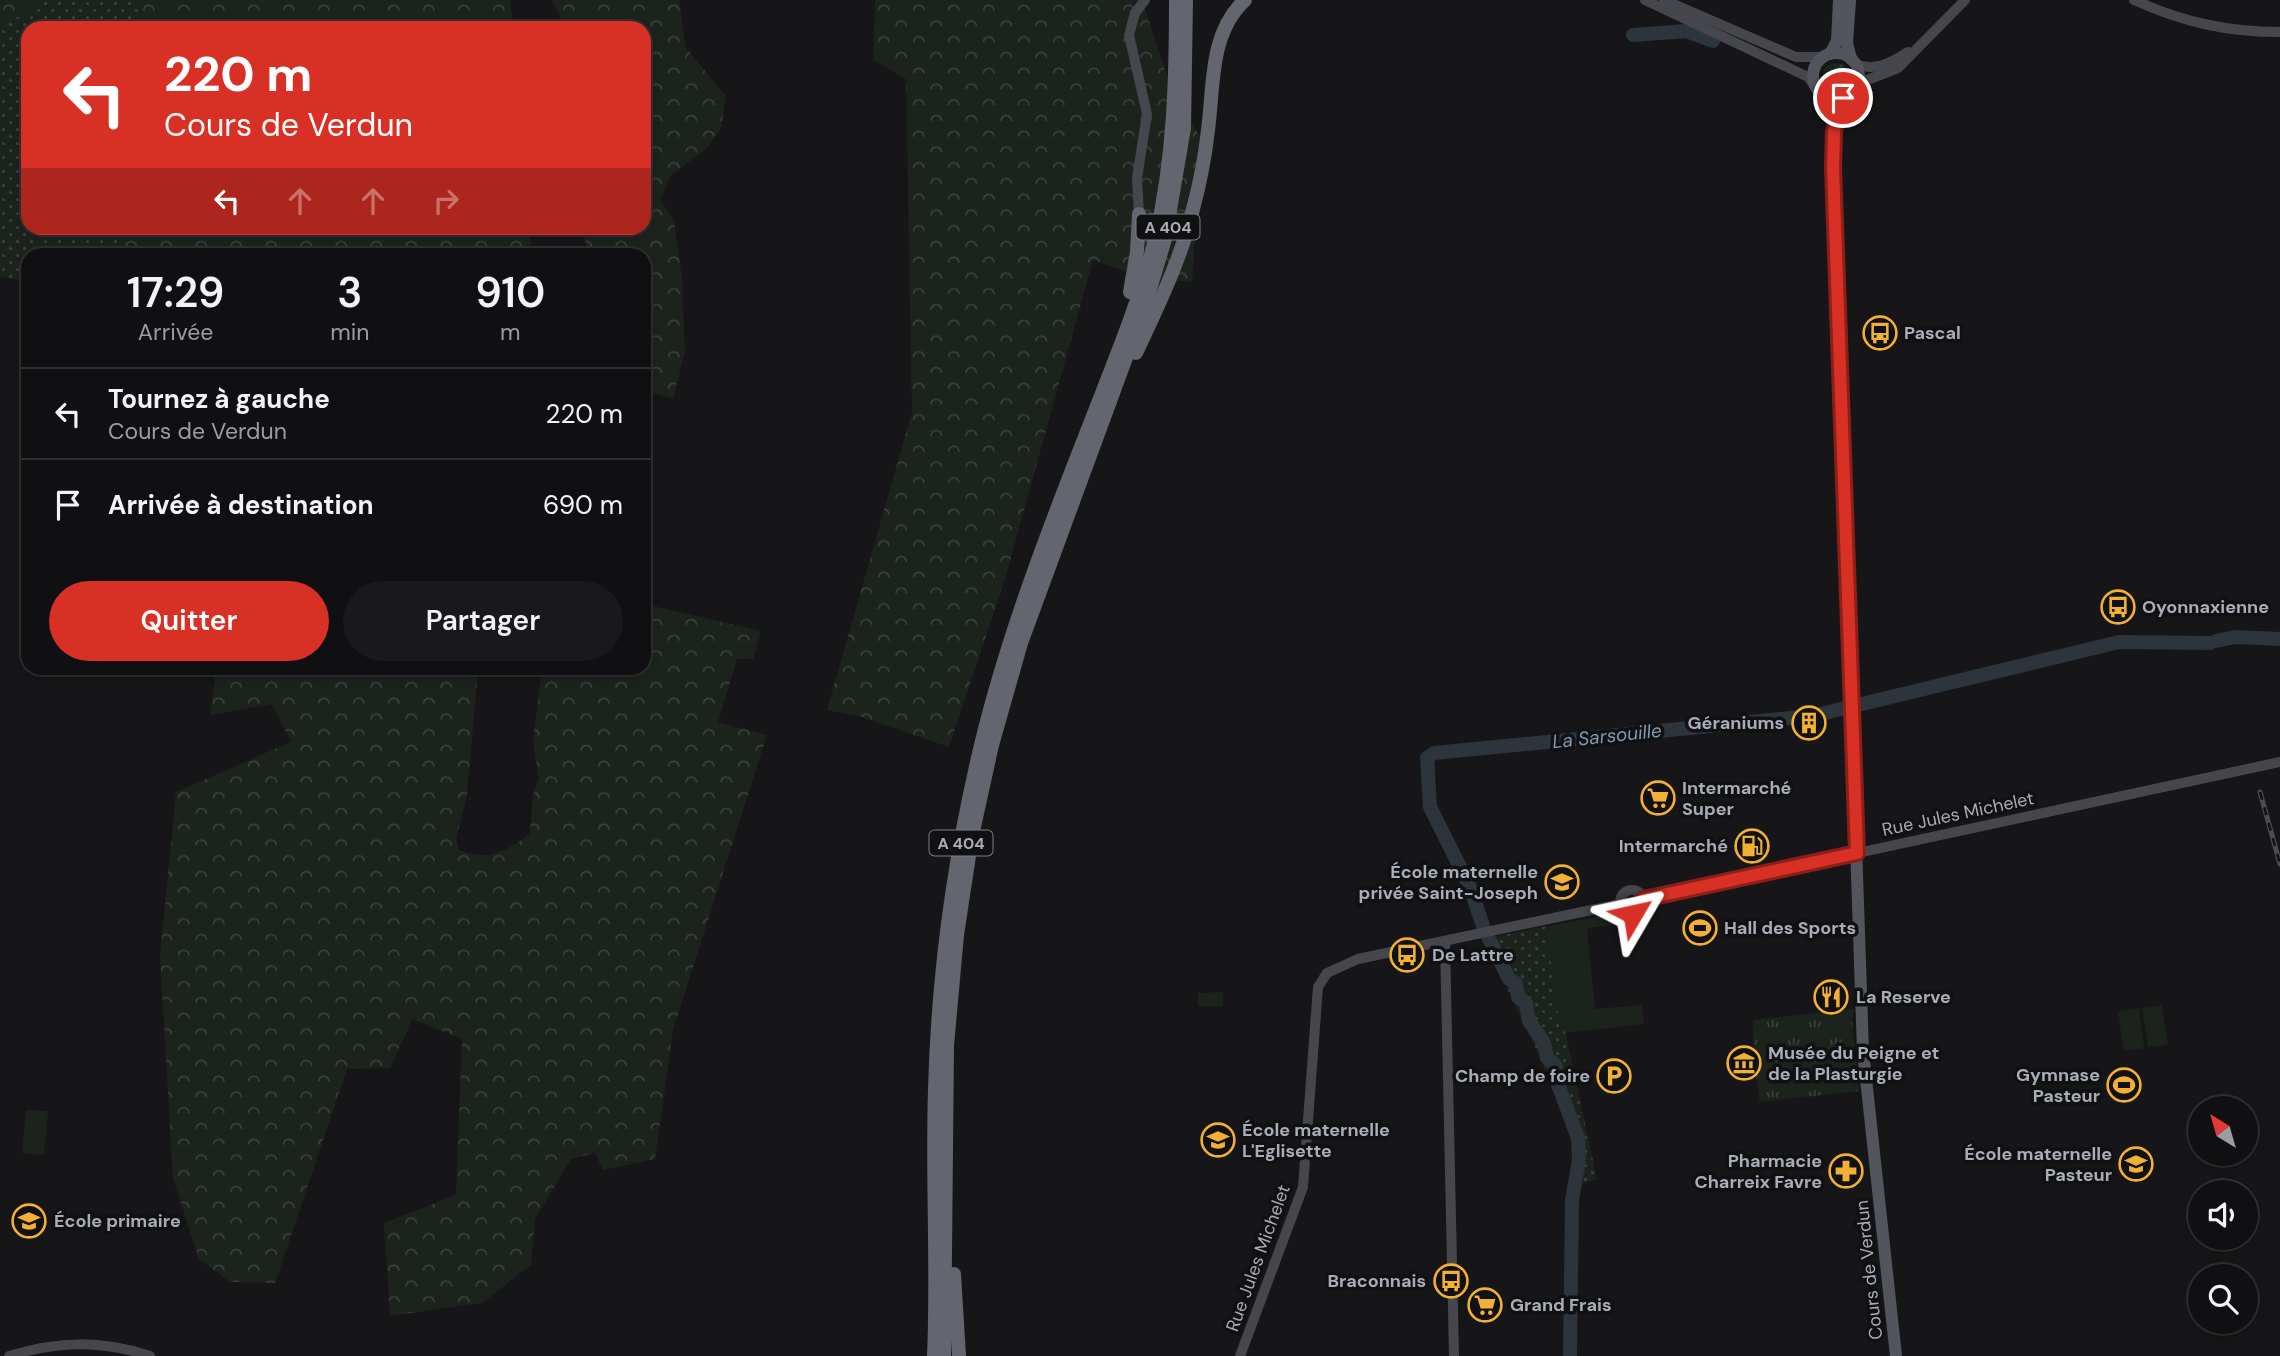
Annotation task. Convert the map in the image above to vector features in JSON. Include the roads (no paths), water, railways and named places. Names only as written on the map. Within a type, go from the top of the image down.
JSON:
[{"type":"highway","name":"A 404","points":[[944,1356],[944,1128],[953,973],[978,806],[1021,643],[1135,303],[1161,211],[1174,122],[1176,0]]},
{"type":"highway","name":"A 404","points":[[934,1356],[937,1047],[943,965],[960,848],[981,746],[1009,645],[1145,306],[1171,211],[1184,128],[1186,0]]},
{"type":"highway","points":[[1089,441],[1180,251],[1202,171],[1218,44],[1227,23],[1245,0]]},
{"type":"highway","points":[[1089,441],[1133,280],[1139,214]]},
{"type":"highway","points":[[944,1128],[959,1356]]},
{"type":"highway","points":[[924,1356],[935,1263]]},
{"type":"main road","points":[[1139,214],[1137,178],[1147,114],[1129,35],[1135,13],[1144,0]]},
{"type":"main road","points":[[1645,0],[1752,48],[1808,77],[1825,97],[1843,98],[1857,84],[1898,68],[1965,0]]},
{"type":"main road","points":[[1664,0],[1796,57],[1826,56],[1853,61],[1871,68],[1884,65],[1919,45]]},
{"type":"main road","points":[[1814,85],[1814,69],[1837,41],[1839,0]]},
{"type":"main road","points":[[1850,0],[1847,43],[1857,84]]},
{"type":"main road","points":[[2134,0],[2203,26],[2243,32],[2280,32]]},
{"type":"main road","name":"Cours de Verdun","points":[[1825,97],[1834,132]]},
{"type":"main road","name":"Cours de Verdun","points":[[1843,98],[1834,132],[1833,184],[1863,1051],[1896,1356]]},
{"type":"main road","name":"Rue Jules Michelet","points":[[1644,899],[2280,762]]},
{"type":"main road","points":[[1628,891],[1636,891],[1644,899],[1642,909],[1633,914],[1626,913],[1620,904],[1622,895],[1628,891]]},
{"type":"main road","name":"Rue Jules Michelet","points":[[1240,1356],[1303,1188],[1312,1090],[1314,1003],[1321,979],[1345,963],[1620,904]]},
{"type":"main road","points":[[1445,942],[1448,1212],[1454,1356]]},
{"type":"main road","points":[[0,1351],[79,1343],[114,1346],[150,1356]]},
{"type":"main road","points":[[9,1356],[27,1350]]},
{"type":"waterway","points":[[1633,35],[1686,31],[1713,41]]},
{"type":"waterway","name":"La Sarsouille","points":[[2216,641],[2235,637],[2280,639]]},
{"type":"waterway","name":"La Sarsouille","points":[[1483,926],[1470,887],[1430,807],[1427,758],[1434,753],[1812,716],[2119,642],[2210,643]]},
{"type":"waterway","name":"La Sarsouille","points":[[1489,939],[1509,979],[1516,983],[1518,997],[1526,1003],[1529,1021],[1544,1043],[1547,1058],[1556,1066],[1556,1079],[1578,1138],[1579,1160],[1572,1200],[1570,1356]]},
{"type":"railway","points":[[2260,792],[2280,864]]},
{"type":"place","name":"Pascal","points":[[1880,333]]},
{"type":"place","name":"Oyonnaxienne","points":[[2118,607]]},
{"type":"place","name":"Géraniums","points":[[1809,723]]},
{"type":"place","name":"Intermarché Super","points":[[1658,798]]},
{"type":"place","name":"Intermarché","points":[[1752,846]]},
{"type":"place","name":"École maternelle privée Saint-Joseph","points":[[1562,882]]},
{"type":"place","name":"Hall des Sports","points":[[1700,928]]},
{"type":"place","name":"De Lattre","points":[[1407,955]]},
{"type":"place","name":"La Reserve","points":[[1831,997]]},
{"type":"place","name":"Musée du Peigne et de la Plasturgie","points":[[1744,1063]]},
{"type":"place","name":"Champ de foire","points":[[1614,1076]]},
{"type":"place","name":"Gymnase Pasteur","points":[[2124,1085]]},
{"type":"place","name":"École maternelle L'Eglisette","points":[[1218,1140]]},
{"type":"place","name":"École maternelle Pasteur","points":[[2136,1164]]},
{"type":"place","name":"Pharmacie Charreix Favre","points":[[1846,1171]]},
{"type":"place","name":"École primaire","points":[[29,1221]]},
{"type":"place","name":"Braconnais","points":[[1451,1281]]},
{"type":"place","name":"Grand Frais","points":[[1485,1305]]}]
